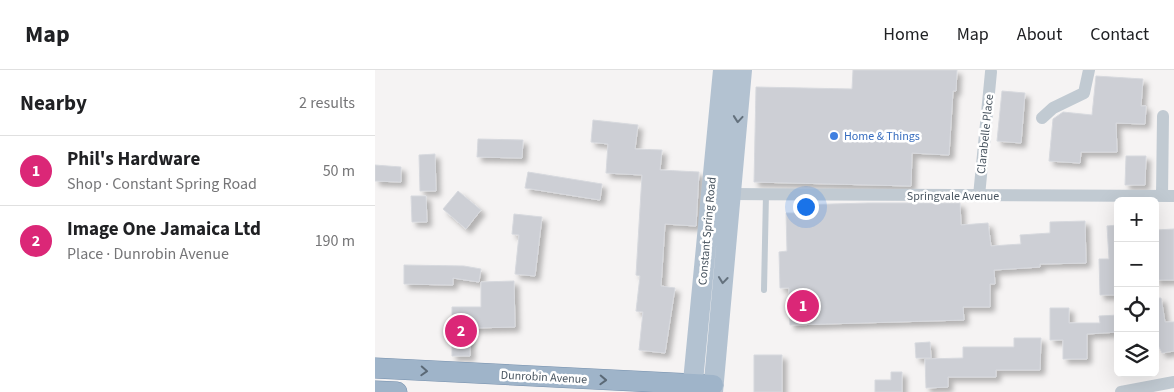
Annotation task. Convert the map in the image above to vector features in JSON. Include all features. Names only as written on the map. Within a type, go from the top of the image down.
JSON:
[{"type":"highway","name":"Dunrobin Avenue","points":[[375,368],[713,388]]},
{"type":"highway","points":[[375,391],[397,392]]},
{"type":"main road","name":"Constant Spring Road","points":[[692,388],[723,70]]},
{"type":"main road","name":"Constant Spring Road","points":[[713,388],[742,70]]},
{"type":"street","points":[[1042,118],[1053,108],[1073,100],[1084,93],[1089,70]]},
{"type":"street","name":"Clarabelle Place","points":[[979,196],[991,72]]},
{"type":"street","points":[[1163,116],[1168,196]]},
{"type":"street","name":"Springvale Avenue","points":[[731,194],[1168,196]]},
{"type":"street","points":[[1121,392],[1174,382]]},
{"type":"lane","points":[[764,290],[766,194]]},
{"type":"building","name":"Home & Things","points":[[853,70],[957,70],[956,91],[953,91],[949,155],[912,153],[911,186],[754,182],[756,87],[852,89]]},
{"type":"building","points":[[1096,76],[1143,79],[1141,106],[1146,106],[1145,124],[1116,123],[1117,152],[1081,152],[1080,163],[1049,161],[1053,119],[1063,112],[1092,115]]},
{"type":"building","points":[[1002,91],[1025,93],[1021,143],[997,141]]},
{"type":"building","points":[[593,120],[638,125],[635,149],[662,150],[660,170],[699,172],[696,226],[665,224],[661,286],[675,288],[665,353],[639,350],[643,312],[636,311],[640,276],[636,275],[642,175],[606,173],[608,144],[591,142]]},
{"type":"building","points":[[478,139],[523,140],[522,158],[477,157]]},
{"type":"building","points":[[435,154],[436,191],[420,191],[419,155]]},
{"type":"building","points":[[1126,156],[1146,156],[1145,185],[1125,185]]},
{"type":"building","points":[[375,165],[401,167],[401,182],[375,181]]},
{"type":"building","points":[[528,172],[602,184],[600,200],[525,188]]},
{"type":"building","points":[[458,191],[481,210],[466,229],[443,209]]},
{"type":"building","points":[[411,196],[426,196],[427,222],[412,222]]},
{"type":"building","points":[[960,203],[961,225],[988,223],[991,246],[1021,244],[1020,235],[1050,233],[1050,222],[1085,221],[1086,263],[1040,264],[1040,267],[994,270],[995,284],[990,284],[990,307],[963,307],[964,320],[790,325],[789,288],[780,288],[779,252],[787,251],[786,213],[796,213],[796,205]]},
{"type":"building","points":[[514,214],[542,217],[535,276],[515,274],[519,235],[512,234]]},
{"type":"building","points":[[1114,225],[1114,295],[1100,295],[1099,259],[1109,259],[1107,226]]},
{"type":"building","points":[[1174,229],[1174,280],[1159,280],[1159,230]]},
{"type":"building","points":[[404,265],[464,266],[481,269],[479,282],[453,278],[453,285],[404,284]]},
{"type":"building","points":[[514,281],[515,327],[470,328],[470,356],[452,356],[452,307],[481,307],[481,282]]},
{"type":"building","points":[[1159,298],[1161,298],[1165,322],[1174,322],[1174,351],[1162,353],[1159,347]]},
{"type":"building","points":[[1050,308],[1069,308],[1069,323],[1100,323],[1099,316],[1114,315],[1114,332],[1087,334],[1087,359],[1063,359],[1063,340],[1050,340]]},
{"type":"building","points":[[1014,338],[1041,338],[1040,370],[996,370],[996,377],[948,377],[948,387],[926,388],[925,359],[963,358],[963,347],[1014,347]]},
{"type":"building","points":[[930,342],[931,358],[916,358],[915,343]]},
{"type":"building","points":[[754,355],[782,355],[782,392],[754,392]]},
{"type":"building","points":[[891,372],[902,372],[902,392],[875,392],[875,380],[891,380]]},
{"type":"place","name":"Home & Things","points":[[834,136]]},
{"type":"place","name":"Phil's Hardware","points":[[803,306]]},
{"type":"place","name":"Image One Jamaica Ltd","points":[[461,331]]}]
